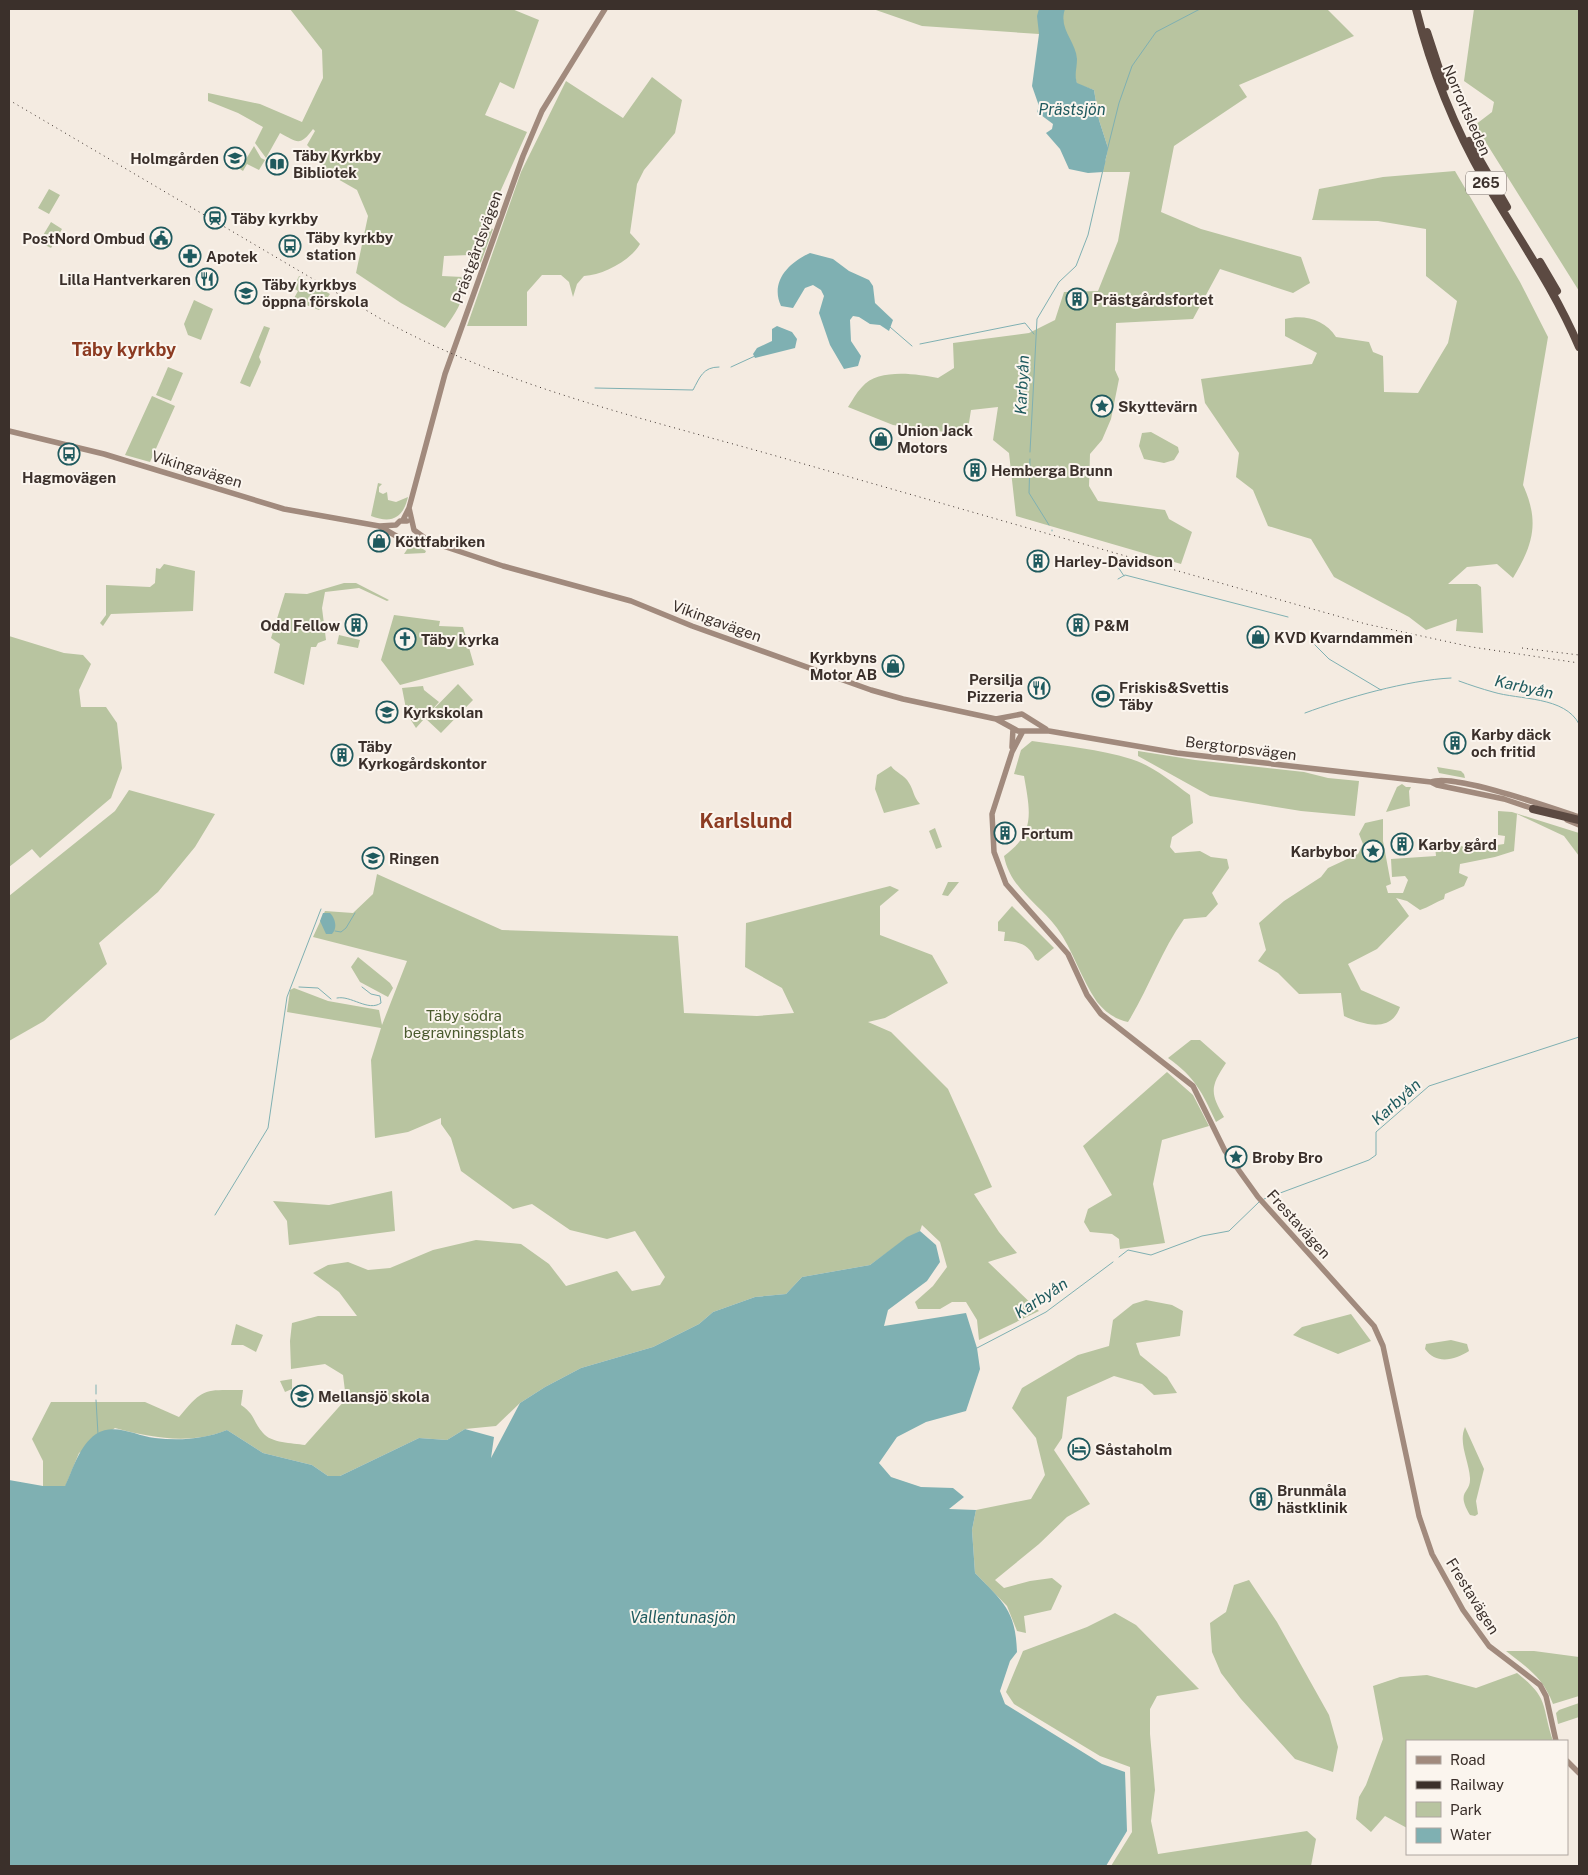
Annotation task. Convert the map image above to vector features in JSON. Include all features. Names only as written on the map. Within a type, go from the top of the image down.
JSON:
[{"type":"highway","name":"Norrortsleden","points":[[1416,9],[1432,68],[1463,140],[1485,181],[1555,297],[1579,347]]},
{"type":"highway","name":"Norrortsleden","points":[[1420,9],[1449,98],[1465,133],[1551,279],[1579,335]]},
{"type":"highway","points":[[1532,809],[1579,819]]},
{"type":"main road","name":"Prästgårdsvägen","points":[[403,520],[409,508],[445,374],[524,156],[542,111],[604,9]]},
{"type":"main road","name":"Vikingavägen","points":[[9,431],[113,457],[284,509],[379,526],[396,525]]},
{"type":"main road","name":"Prästgårdsvägen","points":[[409,508],[413,527]]},
{"type":"main road","name":"Vikingavägen","points":[[403,520],[431,542]]},
{"type":"main road","points":[[395,534],[396,525],[403,520]]},
{"type":"main road","name":"Vikingavägen","points":[[379,526],[403,540],[410,538],[431,542],[480,560],[631,601],[692,626],[871,690],[903,699],[996,719],[1012,728]]},
{"type":"main road","points":[[410,538],[413,527]]},
{"type":"main road","points":[[1022,714],[1028,720],[1024,731],[1012,728],[1011,720],[1014,716],[1022,714]]},
{"type":"main road","name":"Vikingavägen","points":[[996,719],[1014,716]]},
{"type":"main road","name":"Bergtorpsvägen","points":[[1028,720],[1049,730]]},
{"type":"main road","name":"Frestavägen","points":[[1012,728],[1012,752]]},
{"type":"main road","name":"Bergtorpsvägen","points":[[1024,731],[1049,730],[1186,754],[1431,782],[1437,785],[1504,799],[1532,809]]},
{"type":"main road","name":"Frestavägen","points":[[1024,731],[1012,752],[992,814],[994,852],[1006,884],[1068,954],[1088,995],[1101,1014],[1193,1086],[1226,1151],[1263,1204],[1374,1326],[1383,1346],[1419,1516],[1432,1554],[1463,1610],[1489,1646],[1540,1685],[1546,1696],[1556,1740]]},
{"type":"main road","name":"Bergtorpsvägen","points":[[1431,782],[1436,780],[1452,782],[1506,793],[1579,819]]},
{"type":"main road","points":[[1568,1762],[1579,1772]]},
{"type":"green space","points":[[290,9],[512,9],[539,20],[514,89],[500,82],[485,115],[527,132],[500,192],[487,227],[493,229],[480,265],[475,264],[470,255],[444,256],[442,276],[463,277],[464,285],[460,304],[445,328],[401,303],[356,273],[368,216],[357,190],[322,170],[315,153],[307,145],[315,131],[313,129],[301,141],[290,139],[280,133],[266,158],[255,143],[263,127],[238,113],[208,101],[208,93],[260,104],[302,122],[323,78],[322,50]]},
{"type":"green space","points":[[873,9],[1327,9],[1354,36],[1239,85],[1247,97],[1174,146],[1161,212],[1201,229],[1301,257],[1310,283],[1293,293],[1220,269],[1193,319],[1116,323],[1115,370],[1119,379],[1111,419],[1102,440],[1090,454],[1089,486],[1098,501],[1165,510],[1169,519],[1192,532],[1181,564],[1016,516],[1009,453],[993,440],[998,407],[971,410],[967,435],[893,425],[848,407],[856,394],[869,381],[878,377],[898,374],[938,378],[954,368],[953,343],[1029,333],[1055,320],[1064,292],[1098,291],[1118,241],[1130,172],[1103,172],[1108,148],[1099,120],[1094,90],[1077,84],[1074,73],[1039,34],[922,26]]},
{"type":"green space","points":[[1474,9],[1579,9],[1579,291],[1475,125],[1492,112],[1494,102],[1464,81]]},
{"type":"green space","points":[[652,77],[682,100],[675,133],[644,170],[637,184],[630,233],[640,244],[636,250],[623,261],[607,270],[584,276],[577,284],[573,297],[569,282],[561,275],[542,275],[527,292],[527,326],[467,326],[521,172],[566,81],[623,118]]},
{"type":"green space","points":[[254,146],[261,158],[265,160],[259,170],[247,164],[243,171],[240,169]]},
{"type":"green space","points":[[1455,171],[1520,282],[1548,337],[1523,485],[1533,522],[1532,533],[1525,555],[1513,578],[1497,564],[1467,567],[1448,584],[1477,584],[1481,587],[1483,633],[1456,631],[1457,619],[1426,630],[1409,617],[1334,577],[1311,539],[1268,526],[1253,490],[1236,477],[1239,453],[1205,403],[1201,379],[1312,364],[1317,353],[1285,336],[1285,319],[1300,317],[1314,320],[1326,326],[1336,337],[1369,342],[1373,352],[1383,356],[1384,392],[1418,393],[1448,343],[1457,301],[1426,276],[1426,229],[1378,221],[1312,220],[1319,189],[1383,177]]},
{"type":"green space","points":[[49,189],[60,195],[49,214],[38,208]]},
{"type":"green space","points":[[51,222],[62,229],[51,248],[39,242]]},
{"type":"green space","points":[[299,276],[330,294],[319,310],[293,300],[298,291],[293,288]]},
{"type":"green space","points":[[194,300],[213,309],[201,340],[188,335],[184,324]]},
{"type":"green space","points":[[264,326],[270,328],[259,357],[261,362],[250,387],[240,383]]},
{"type":"green space","points":[[168,367],[183,373],[171,401],[156,395]]},
{"type":"green space","points":[[152,396],[175,406],[150,462],[125,455]]},
{"type":"green space","points":[[1151,432],[1178,447],[1179,452],[1174,460],[1164,463],[1144,459],[1139,446],[1142,433]]},
{"type":"green space","points":[[378,483],[382,484],[379,487],[379,492],[383,494],[387,492],[388,500],[396,502],[408,497],[403,510],[396,517],[385,519],[371,516]]},
{"type":"green space","points":[[415,544],[426,551],[425,553],[404,554],[410,545]]},
{"type":"green space","points":[[164,564],[195,571],[193,611],[111,614],[103,626],[100,623],[106,615],[106,585],[150,587],[155,583],[156,568],[160,569]]},
{"type":"green space","points":[[344,583],[356,583],[389,600],[387,601],[359,588],[325,592],[322,608],[326,640],[318,643],[316,647],[311,647],[304,685],[274,673],[280,644],[271,638],[285,593],[307,594]]},
{"type":"green space","points":[[394,615],[440,621],[439,626],[463,627],[474,665],[400,685],[381,660]]},
{"type":"green space","points":[[339,635],[360,640],[358,648],[337,644]]},
{"type":"green space","points":[[9,636],[64,653],[83,655],[91,664],[79,690],[81,707],[106,707],[117,723],[122,768],[111,798],[40,858],[32,849],[9,867]]},
{"type":"green space","points":[[458,684],[473,700],[441,733],[425,718]]},
{"type":"green space","points":[[423,686],[424,690],[439,702],[416,728],[407,714],[402,688]]},
{"type":"green space","points":[[1032,741],[1107,753],[1139,762],[1154,770],[1190,795],[1193,823],[1172,837],[1170,847],[1175,853],[1200,851],[1211,857],[1227,859],[1229,868],[1212,893],[1218,904],[1206,917],[1184,919],[1168,944],[1128,1022],[1111,1015],[1097,1002],[1057,928],[1018,886],[1007,867],[1004,856],[1021,839],[1026,830],[1028,820],[1028,800],[1024,776],[1014,774],[1021,750]]},
{"type":"green space","points":[[1138,751],[1195,760],[1304,772],[1328,778],[1359,781],[1355,816],[1301,811],[1210,796],[1138,756]]},
{"type":"green space","points":[[891,766],[907,780],[920,804],[884,813],[875,789],[877,775]]},
{"type":"green space","points":[[1437,767],[1461,771],[1465,778],[1439,773]]},
{"type":"green space","points":[[1402,784],[1406,787],[1411,787],[1409,791],[1410,806],[1386,812],[1397,787]]},
{"type":"green space","points":[[129,790],[215,814],[195,847],[158,892],[99,943],[107,964],[44,1021],[9,1041],[9,896],[115,811]]},
{"type":"green space","points":[[1498,811],[1512,812],[1579,833],[1579,856],[1564,836],[1517,814],[1514,851],[1460,864],[1459,873],[1468,877],[1464,886],[1445,894],[1444,899],[1420,910],[1407,901],[1396,898],[1409,916],[1377,949],[1348,964],[1361,990],[1400,1007],[1390,1021],[1376,1025],[1344,1016],[1341,993],[1299,994],[1278,973],[1258,961],[1266,950],[1259,923],[1284,901],[1321,877],[1328,868],[1358,854],[1363,844],[1359,834],[1365,823],[1383,819],[1383,841],[1391,884],[1386,886],[1388,893],[1403,893],[1408,880],[1405,876],[1392,877],[1391,859],[1436,856],[1435,846],[1452,843],[1470,849],[1504,844],[1505,836],[1498,835]]},
{"type":"green space","points":[[935,828],[942,847],[936,849],[929,831]]},
{"type":"green space","name":"Täby södra begravningsplats","points":[[377,874],[502,930],[678,936],[684,1013],[757,1016],[794,1013],[782,988],[745,967],[746,923],[890,886],[899,890],[880,906],[880,935],[932,955],[948,983],[885,1018],[868,1022],[891,1032],[948,1089],[992,1187],[974,1194],[999,1232],[1017,1253],[988,1262],[1039,1311],[979,1340],[977,1320],[966,1302],[952,1302],[940,1309],[918,1309],[915,1302],[933,1286],[947,1267],[940,1242],[922,1225],[920,1231],[907,1238],[870,1265],[802,1277],[786,1294],[755,1297],[713,1312],[699,1324],[653,1347],[581,1368],[520,1403],[496,1426],[465,1429],[447,1440],[419,1438],[340,1476],[328,1476],[312,1465],[263,1453],[227,1430],[213,1435],[185,1439],[143,1435],[115,1428],[79,1453],[65,1487],[43,1486],[43,1461],[32,1439],[51,1402],[145,1402],[179,1417],[194,1400],[206,1392],[243,1390],[241,1405],[249,1412],[267,1436],[282,1442],[305,1445],[346,1399],[343,1375],[325,1364],[291,1369],[290,1341],[292,1323],[318,1316],[357,1316],[339,1292],[313,1273],[328,1265],[348,1262],[368,1270],[390,1268],[433,1250],[476,1240],[521,1244],[549,1264],[566,1286],[617,1271],[632,1291],[660,1285],[665,1277],[635,1231],[607,1239],[570,1230],[532,1204],[513,1209],[461,1171],[451,1138],[441,1124],[441,1118],[408,1132],[375,1138],[371,1060],[381,1028],[287,1012],[290,990],[294,988],[328,1001],[379,1010],[382,1025],[407,961],[313,937],[325,911],[353,913],[373,894]]},
{"type":"green space","points":[[948,882],[959,882],[948,896],[942,895]]},
{"type":"green space","points":[[1012,906],[1054,948],[1038,961],[1027,947],[1019,943],[1004,941],[1005,932],[998,931],[998,922]]},
{"type":"green space","points":[[358,957],[390,983],[393,988],[388,997],[360,982],[351,967]]},
{"type":"green space","points":[[1191,1040],[1200,1040],[1226,1063],[1215,1084],[1214,1096],[1224,1117],[1216,1122],[1197,1086],[1185,1072],[1168,1058]]},
{"type":"green space","points":[[1167,1072],[1193,1095],[1209,1126],[1162,1140],[1153,1184],[1165,1243],[1120,1249],[1119,1239],[1112,1234],[1090,1232],[1084,1222],[1088,1209],[1112,1195],[1083,1146]]},
{"type":"green space","points":[[392,1191],[395,1231],[289,1245],[287,1221],[273,1201],[329,1205]]},
{"type":"green space","points":[[1146,1300],[1172,1305],[1183,1311],[1180,1336],[1136,1343],[1140,1355],[1167,1377],[1177,1393],[1154,1395],[1142,1384],[1114,1376],[1067,1397],[1062,1438],[1054,1450],[1090,1504],[1067,1517],[1039,1544],[995,1580],[1004,1588],[1030,1581],[1052,1578],[1062,1586],[1051,1610],[1024,1616],[1026,1633],[1017,1631],[1007,1606],[975,1573],[972,1530],[976,1510],[1031,1499],[1045,1475],[1036,1438],[1012,1408],[1022,1388],[1078,1355],[1109,1346],[1113,1320],[1133,1304]]},
{"type":"green space","points":[[1351,1314],[1371,1341],[1338,1354],[1293,1335],[1302,1327]]},
{"type":"green space","points":[[236,1324],[263,1335],[256,1352],[243,1345],[231,1345]]},
{"type":"green space","points":[[1451,1340],[1467,1344],[1469,1351],[1452,1359],[1440,1359],[1429,1354],[1425,1349],[1426,1344]]},
{"type":"green space","points":[[292,1379],[292,1389],[285,1392],[280,1381]]},
{"type":"green space","points":[[1465,1427],[1484,1469],[1476,1501],[1478,1514],[1475,1516],[1470,1515],[1464,1501],[1465,1493],[1470,1483],[1463,1446]]},
{"type":"green space","points":[[1249,1580],[1277,1622],[1329,1715],[1338,1747],[1333,1772],[1295,1759],[1241,1699],[1221,1673],[1212,1652],[1210,1623],[1226,1612],[1234,1585]]},
{"type":"green space","points":[[1115,1613],[1136,1625],[1199,1689],[1157,1696],[1150,1709],[1150,1734],[1155,1790],[1151,1821],[1158,1854],[1307,1831],[1316,1839],[1311,1866],[1111,1866],[1132,1832],[1130,1767],[1100,1756],[1014,1704],[1006,1692],[1023,1651],[1087,1627]]},
{"type":"green space","points":[[1506,1651],[1534,1651],[1579,1657],[1579,1696],[1553,1704],[1540,1680]]},
{"type":"green space","points":[[1517,1673],[1540,1696],[1553,1740],[1406,1740],[1406,1827],[1385,1816],[1371,1832],[1356,1819],[1359,1797],[1366,1785],[1383,1739],[1373,1686],[1400,1677],[1427,1675],[1476,1688]]},
{"type":"green space","points":[[1579,1703],[1579,1717],[1558,1724],[1556,1713],[1559,1710]]},
{"type":"water","name":"Prästsjön","points":[[1039,9],[1065,9],[1063,16],[1065,29],[1074,46],[1077,59],[1076,80],[1077,83],[1094,90],[1099,120],[1108,148],[1103,172],[1088,173],[1069,169],[1060,149],[1046,133],[1052,129],[1053,124],[1037,112],[1039,106],[1032,86],[1039,34],[1037,16]]},
{"type":"water","points":[[810,253],[833,259],[849,271],[869,280],[873,286],[875,303],[893,320],[889,331],[880,325],[870,324],[859,317],[853,316],[850,320],[851,341],[861,356],[858,366],[844,369],[830,345],[819,313],[824,296],[821,290],[813,285],[805,288],[793,308],[781,306],[778,289],[783,274],[795,262]]},
{"type":"water","points":[[777,326],[792,332],[797,339],[795,348],[755,358],[753,354],[757,348],[772,341],[772,329]]},
{"type":"water","points":[[323,913],[330,913],[333,918],[335,926],[332,934],[326,934],[320,921]]},
{"type":"water","name":"Vallentunasjön","points":[[920,1231],[936,1245],[940,1262],[927,1281],[888,1310],[884,1326],[966,1313],[977,1348],[980,1369],[966,1411],[926,1422],[897,1437],[879,1463],[891,1477],[921,1487],[953,1488],[964,1497],[949,1509],[976,1510],[972,1530],[975,1573],[1006,1607],[1014,1626],[1016,1638],[1017,1652],[1010,1661],[1000,1691],[1005,1704],[1102,1764],[1125,1772],[1127,1831],[1106,1866],[9,1866],[9,1480],[43,1486],[65,1486],[85,1445],[96,1434],[111,1429],[148,1437],[174,1439],[201,1437],[227,1430],[263,1453],[312,1465],[328,1476],[340,1476],[419,1438],[447,1440],[465,1429],[494,1437],[491,1458],[520,1403],[545,1387],[581,1368],[653,1347],[699,1324],[713,1312],[755,1297],[786,1294],[802,1277],[870,1265],[907,1237]]},
{"type":"waterway","points":[[1106,155],[1119,103],[1132,66],[1156,32],[1200,9]]},
{"type":"waterway","points":[[1030,452],[1037,319],[1059,282],[1076,266],[1088,235],[1105,161]]},
{"type":"waterway","points":[[920,344],[1025,323],[1034,334]]},
{"type":"waterway","points":[[890,327],[912,346]]},
{"type":"waterway","points":[[731,367],[755,356]]},
{"type":"waterway","points":[[595,388],[693,390],[700,377],[706,371],[719,367]]},
{"type":"waterway","points":[[1030,459],[1029,493],[1049,525]]},
{"type":"waterway","points":[[1112,558],[1124,576]]},
{"type":"waterway","points":[[1118,579],[1125,575],[1288,617]]},
{"type":"waterway","points":[[1314,644],[1329,659],[1381,690]]},
{"type":"waterway","points":[[1305,713],[1339,701],[1377,691],[1416,682],[1451,678]]},
{"type":"waterway","name":"Karbyån","points":[[1459,681],[1504,695],[1540,700],[1552,704],[1563,708],[1579,724]]},
{"type":"waterway","points":[[215,1215],[268,1128],[287,997],[321,909]]},
{"type":"waterway","points":[[335,931],[341,932],[346,928],[355,913]]},
{"type":"waterway","points":[[299,987],[318,988],[331,999]]},
{"type":"waterway","points":[[337,998],[348,999],[371,1006],[381,1003],[380,996],[371,994],[362,987]]},
{"type":"waterway","name":"Karbyån","points":[[1264,1199],[1369,1160],[1376,1155],[1376,1132],[1429,1086],[1579,1037]]},
{"type":"waterway","name":"Karbyån","points":[[1119,1257],[1128,1250],[1151,1255],[1202,1236],[1229,1231],[1259,1202]]},
{"type":"waterway","name":"Karbyån","points":[[977,1348],[1046,1312],[1113,1262]]},
{"type":"waterway","points":[[96,1385],[96,1394]]},
{"type":"waterway","points":[[96,1400],[98,1434]]},
{"type":"railway","points":[[9,100],[381,319],[430,344],[532,385],[584,402],[1366,624],[1472,647],[1579,663]]},
{"type":"railway","points":[[1522,648],[1579,655]]},
{"type":"place","name":"Holmgården","points":[[235,158]]},
{"type":"place","name":"Täby Kyrkby Bibliotek","points":[[277,164]]},
{"type":"place","name":"Täby kyrkby","points":[[215,218]]},
{"type":"place","name":"PostNord Ombud","points":[[161,238]]},
{"type":"place","name":"Täby kyrkby station","points":[[290,246]]},
{"type":"place","name":"Apotek","points":[[190,256]]},
{"type":"place","name":"Lilla Hantverkaren","points":[[207,279]]},
{"type":"place","name":"Täby kyrkbys öppna förskola","points":[[246,293]]},
{"type":"place","name":"Prästgårdsfortet","points":[[1077,299]]},
{"type":"place","name":"Skyttevärn","points":[[1102,406]]},
{"type":"place","name":"Union Jack Motors","points":[[881,439]]},
{"type":"place","name":"Hagmovägen","points":[[69,454]]},
{"type":"place","name":"Hemberga Brunn","points":[[975,470]]},
{"type":"place","name":"Köttfabriken","points":[[379,541]]},
{"type":"place","name":"Harley-Davidson","points":[[1038,561]]},
{"type":"place","name":"Odd Fellow","points":[[356,625]]},
{"type":"place","name":"P&M","points":[[1078,625]]},
{"type":"place","name":"KVD Kvarndammen","points":[[1258,637]]},
{"type":"place","name":"Täby kyrka","points":[[405,639]]},
{"type":"place","name":"Kyrkbyns Motor AB","points":[[893,666]]},
{"type":"place","name":"Persilja Pizzeria","points":[[1039,688]]},
{"type":"place","name":"Friskis&Svettis Täby","points":[[1103,696]]},
{"type":"place","name":"Kyrkskolan","points":[[387,712]]},
{"type":"place","name":"Karby däck och fritid","points":[[1455,743]]},
{"type":"place","name":"Täby Kyrkogårdskontor","points":[[342,755]]},
{"type":"place","name":"Fortum","points":[[1005,833]]},
{"type":"place","name":"Karby gård","points":[[1402,844]]},
{"type":"place","name":"Karbybor","points":[[1373,851]]},
{"type":"place","name":"Ringen","points":[[373,858]]},
{"type":"place","name":"Broby Bro","points":[[1236,1157]]},
{"type":"place","name":"Mellansjö skola","points":[[302,1396]]},
{"type":"place","name":"Såstaholm","points":[[1079,1449]]},
{"type":"place","name":"Brunmåla hästklinik","points":[[1261,1499]]},
{"type":"district","name":"Täby kyrkby","points":[[124,349]]},
{"type":"district","name":"Karlslund","points":[[746,821]]}]
